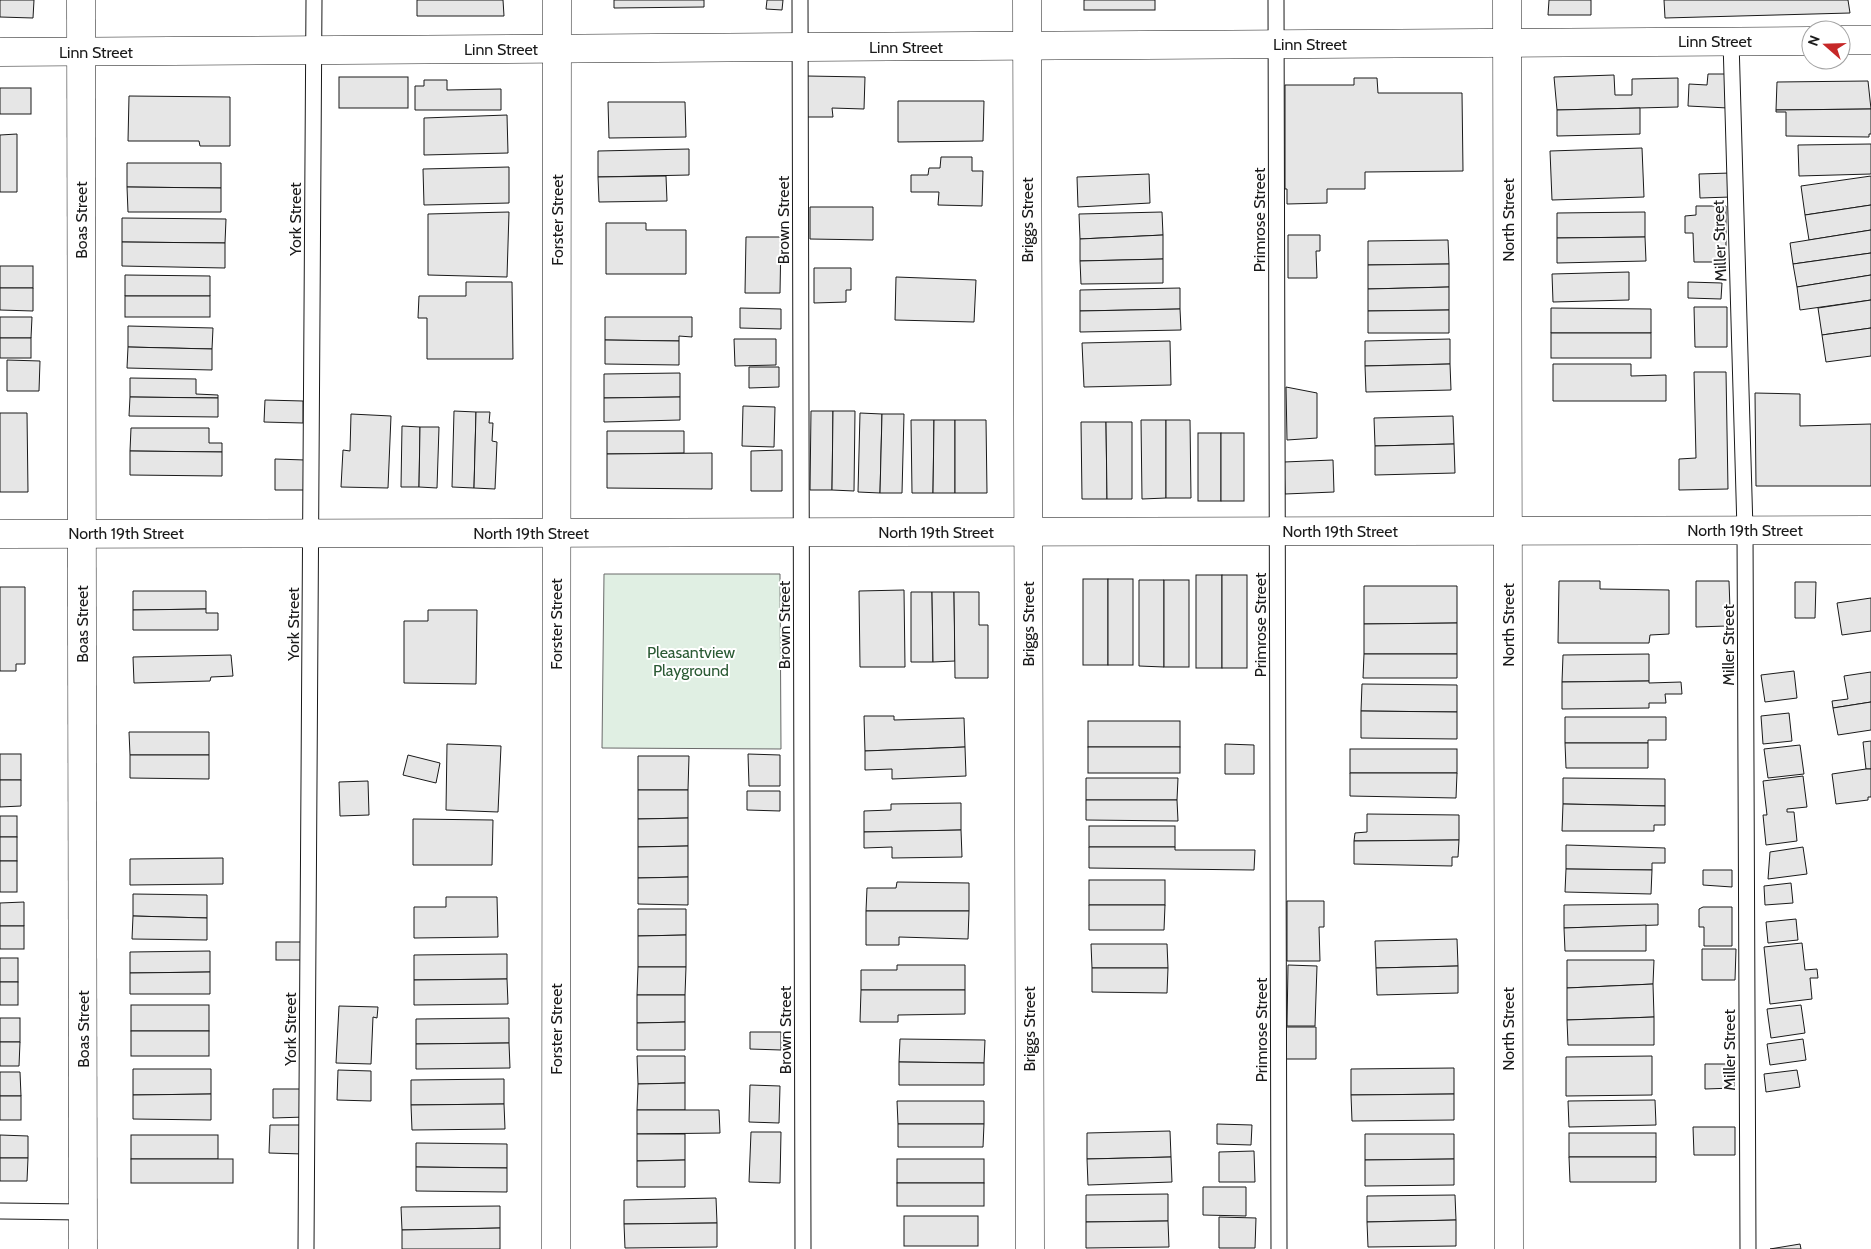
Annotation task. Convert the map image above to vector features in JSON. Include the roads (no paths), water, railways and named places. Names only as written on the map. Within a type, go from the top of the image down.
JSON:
[{"type":"street","name":"Boas Street","points":[[81,0],[83,1249]]},
{"type":"street","name":"Forster Street","points":[[556,1249],[557,0]]},
{"type":"street","name":"Briggs Street","points":[[1027,0],[1030,1249]]},
{"type":"street","name":"North Street","points":[[1508,0],[1508,1249]]},
{"type":"street","name":"Linn Street","points":[[0,52],[1801,40]]},
{"type":"street","points":[[1851,40],[1871,40]]},
{"type":"street","name":"North 19th Street","points":[[0,534],[1871,530]]},
{"type":"lane","name":"York Street","points":[[306,1249],[314,0]]},
{"type":"lane","name":"Brown Street","points":[[800,0],[803,1249]]},
{"type":"lane","name":"Primrose Street","points":[[1276,0],[1279,1249]]},
{"type":"lane","name":"Miller Street","points":[[1731,41],[1745,530],[1748,1249]]},
{"type":"lane","points":[[0,1211],[83,1212]]},
{"type":"park label","name":"Pleasantview Playground","points":[[691,661]]}]
